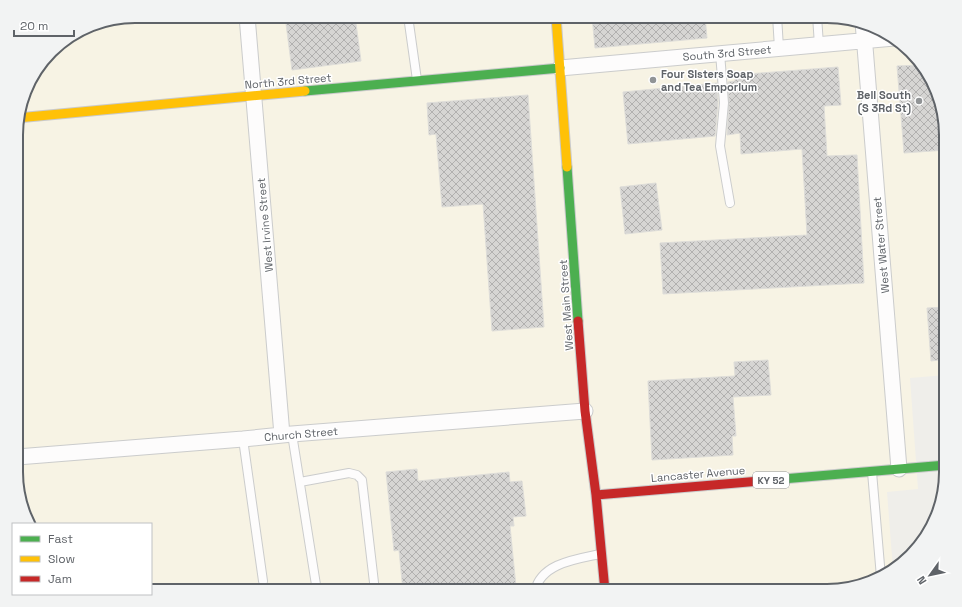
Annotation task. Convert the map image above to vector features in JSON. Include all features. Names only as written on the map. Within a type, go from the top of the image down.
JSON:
[{"type":"main road","name":"West Main Street","points":[[557,23],[585,411],[596,495],[604,584]]},
{"type":"main road","name":"North 3rd Street","points":[[24,117],[560,68]]},
{"type":"main road","name":"Lancaster Avenue","points":[[596,495],[939,466]]},
{"type":"street","name":"West Irvine Street","points":[[248,23],[287,434]]},
{"type":"street","name":"West Water Street","points":[[863,29],[899,469]]},
{"type":"street","name":"South 3rd Street","points":[[560,68],[883,39]]},
{"type":"street","name":"Church Street","points":[[23,457],[585,411]]},
{"type":"lane","points":[[409,23],[417,81]]},
{"type":"lane","points":[[777,23],[779,48]]},
{"type":"lane","points":[[817,23],[819,45]]},
{"type":"lane","points":[[720,53],[724,103],[720,146],[730,202]]},
{"type":"lane","points":[[287,434],[300,482],[316,584]]},
{"type":"lane","points":[[243,439],[263,581]]},
{"type":"lane","points":[[872,471],[880,570]]},
{"type":"lane","points":[[300,482],[349,473],[357,475],[362,480],[374,584]]},
{"type":"lane","points":[[536,584],[547,573],[561,563],[602,554]]},
{"type":"shaded area","points":[[128,23],[834,23],[863,29],[876,35],[895,46],[916,67],[930,92],[935,106],[939,128],[939,376],[910,378],[918,489],[887,492],[893,563],[870,575],[849,582],[834,584],[152,584],[152,523],[36,523],[25,494],[23,472],[23,135],[25,113],[29,99],[38,79],[46,67],[61,51],[79,38],[99,29]]},
{"type":"building","points":[[286,23],[356,23],[361,61],[292,70]]},
{"type":"building","points":[[593,23],[706,23],[707,38],[595,48]]},
{"type":"building","name":"Bell South (S 3Rd St)","points":[[914,65],[924,79],[935,106],[939,128],[939,150],[904,153],[897,66]]},
{"type":"building","points":[[838,67],[841,105],[824,106],[827,156],[857,155],[864,283],[663,294],[660,243],[807,235],[802,149],[741,154],[740,133],[727,135],[729,104],[728,82],[735,81],[735,75]]},
{"type":"building","points":[[717,83],[718,103],[715,136],[628,144],[623,92]]},
{"type":"building","points":[[528,95],[544,327],[492,331],[483,204],[442,207],[436,134],[429,135],[427,103]]},
{"type":"building","points":[[656,183],[662,230],[625,234],[620,187]]},
{"type":"building","points":[[939,307],[939,360],[931,361],[927,308]]},
{"type":"building","points":[[768,360],[771,395],[733,397],[736,436],[732,436],[733,455],[652,460],[648,381],[735,376],[734,362]]},
{"type":"building","points":[[417,469],[418,481],[509,472],[510,482],[522,481],[526,516],[513,517],[514,526],[510,526],[516,584],[402,584],[399,550],[394,551],[386,472]]},
{"type":"traffic: fast","points":[[305,91],[560,68]]},
{"type":"traffic: fast","points":[[567,167],[578,321]]},
{"type":"traffic: fast","points":[[760,481],[939,466]]},
{"type":"traffic: slow","points":[[557,23],[567,167]]},
{"type":"traffic: slow","points":[[24,117],[305,91]]},
{"type":"traffic: jam","points":[[578,321],[585,411],[596,495],[604,584]]},
{"type":"traffic: jam","points":[[596,495],[760,481]]},
{"type":"place","name":"Four Sisters Soap and Tea Emporium","points":[[653,80]]},
{"type":"place","name":"Bell South (S 3Rd St)","points":[[919,101]]}]
